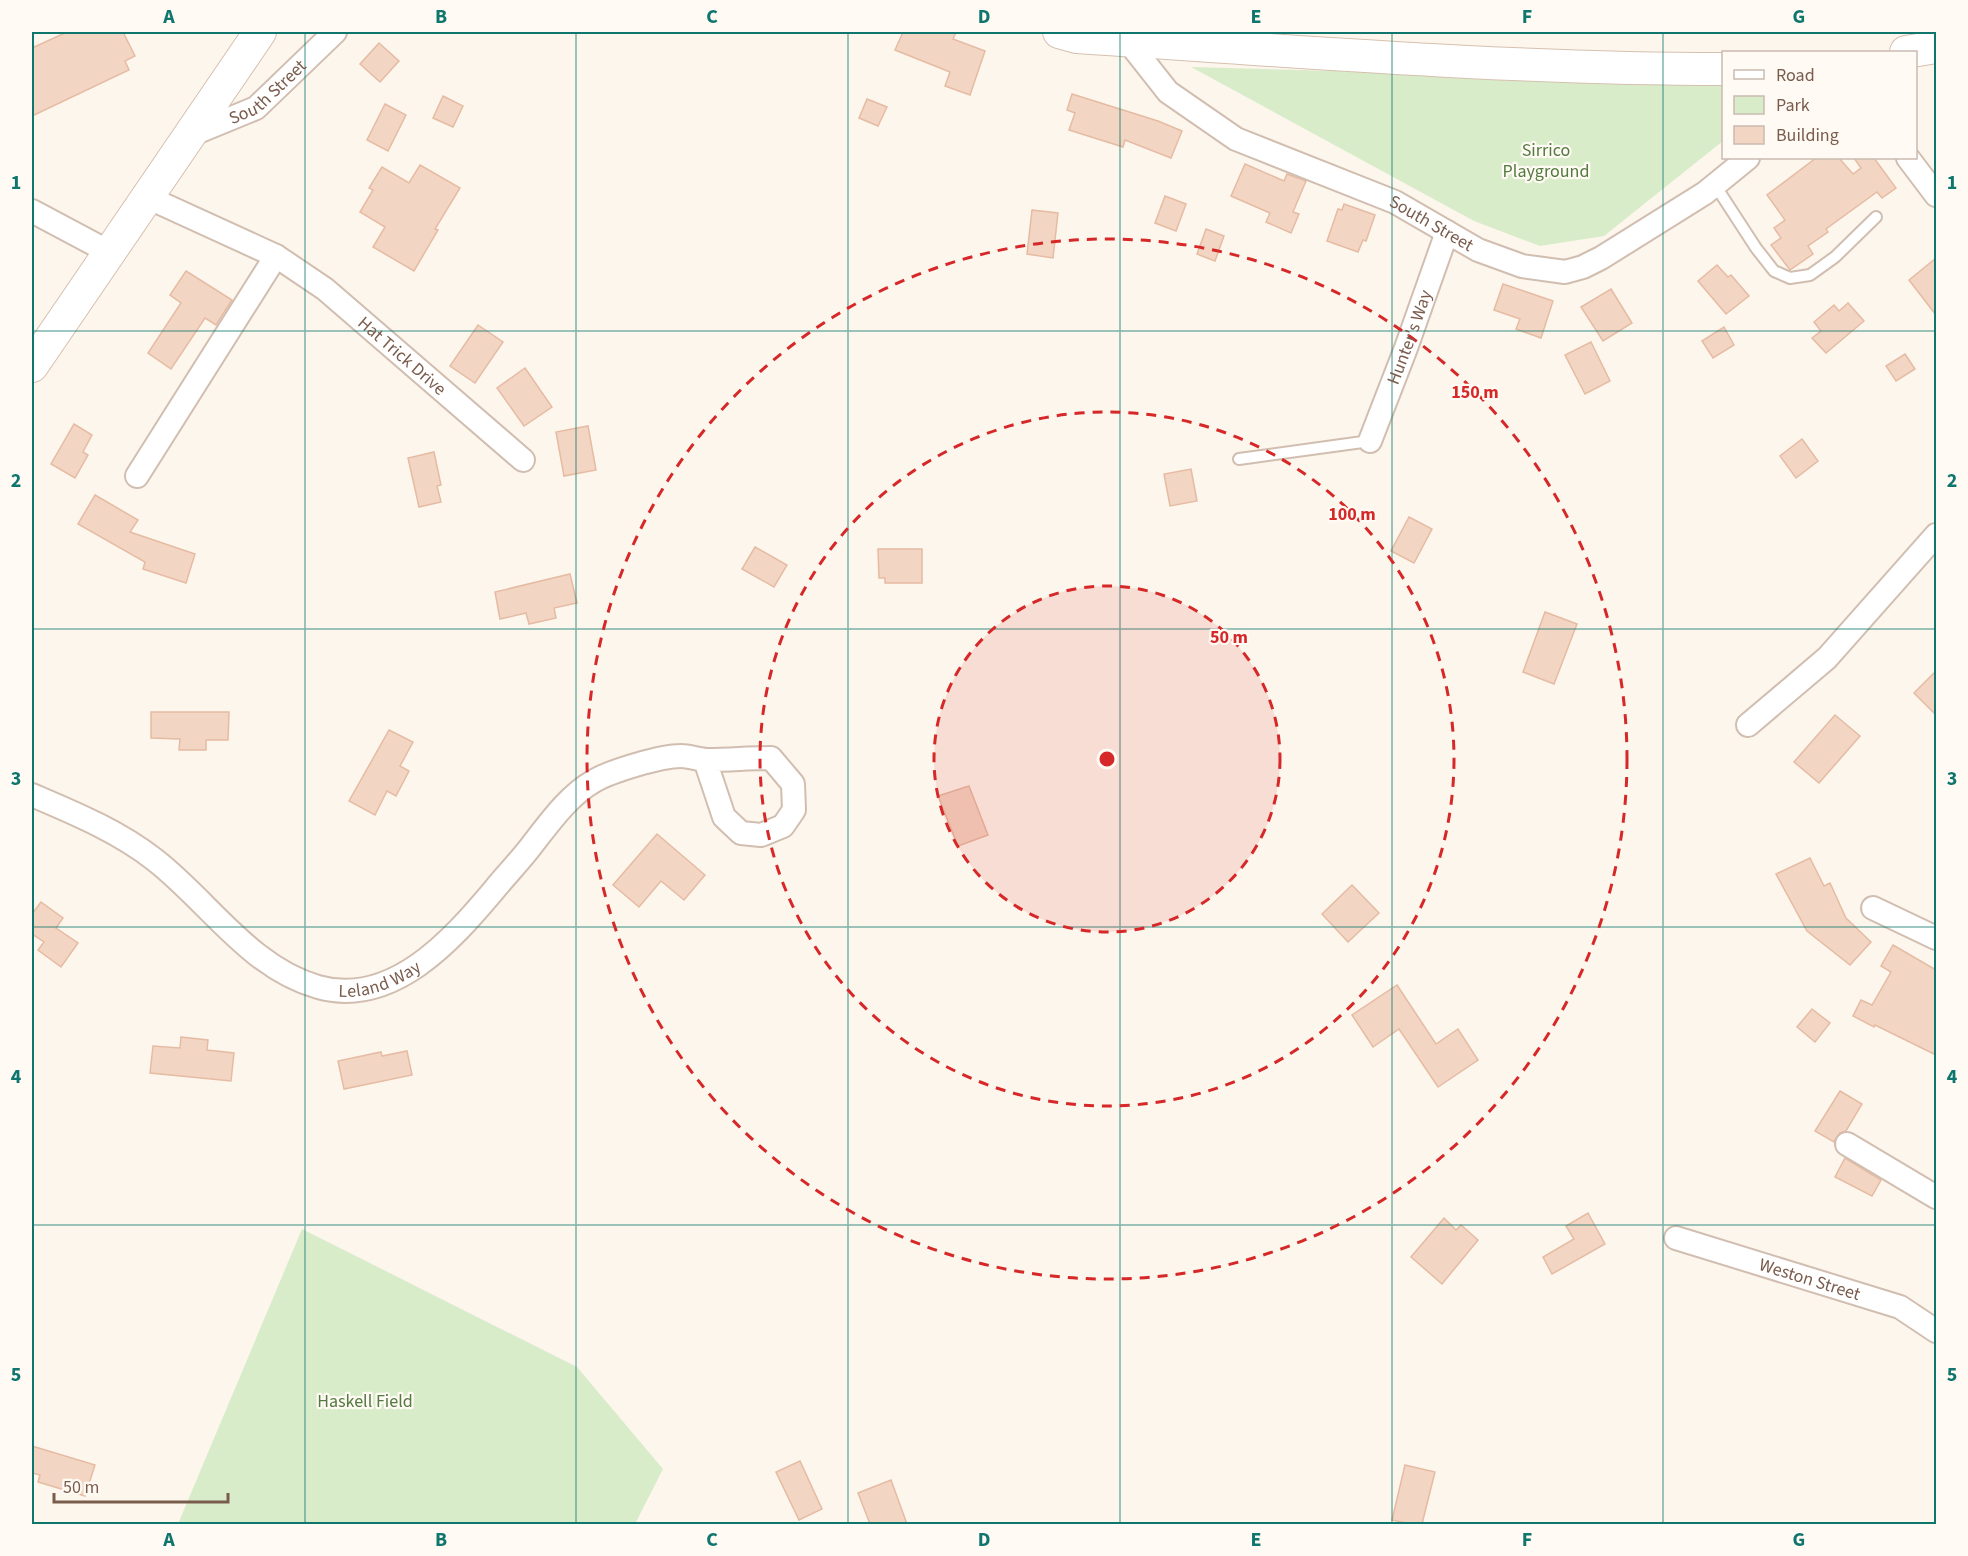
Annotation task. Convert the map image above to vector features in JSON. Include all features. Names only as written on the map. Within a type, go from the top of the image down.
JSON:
[{"type":"street","name":"South Street","points":[[32,366],[260,32]]},
{"type":"street","name":"South Street","points":[[188,136],[255,108],[335,32]]},
{"type":"street","points":[[1059,32],[1077,37],[1467,62],[1637,69],[1722,69]]},
{"type":"street","name":"South Street","points":[[1127,40],[1168,92],[1236,139],[1395,202],[1478,250],[1522,266],[1565,272],[1583,267],[1618,249],[1705,193],[1747,159]]},
{"type":"street","points":[[1912,51],[1936,47]]},
{"type":"street","points":[[1909,159],[1936,195]]},
{"type":"street","name":"Hat Trick Drive","points":[[147,196],[276,256],[325,289],[524,460]]},
{"type":"street","points":[[32,211],[110,252]]},
{"type":"street","name":"Hunter's Way","points":[[1370,441],[1406,348],[1446,232]]},
{"type":"street","points":[[137,476],[276,256]]},
{"type":"street","points":[[1748,725],[1827,658],[1936,535]]},
{"type":"street","name":"Leland Way","points":[[32,795],[86,819],[133,844],[190,890],[239,939],[273,965],[318,987],[349,990],[364,988],[394,978],[436,952],[472,917],[557,811],[594,780],[646,761],[680,756],[705,760]]},
{"type":"street","points":[[1874,908],[1936,938]]},
{"type":"street","points":[[1847,1144],[1936,1197]]},
{"type":"street","name":"Weston Street","points":[[1676,1238],[1900,1307],[1936,1330]]},
{"type":"lane","points":[[1715,185],[1756,248],[1774,271],[1790,278],[1810,275],[1835,257],[1876,217]]},
{"type":"lane","points":[[1239,459],[1370,441]]},
{"type":"green space","name":"Sirrico Playground","points":[[1191,67],[1525,76],[1722,86],[1722,142],[1604,236],[1540,246],[1474,221]]},
{"type":"green space","name":"Haskell Field","points":[[302,1229],[577,1367],[663,1469],[635,1524],[178,1524]]},
{"type":"building","points":[[67,32],[123,32],[135,56],[125,61],[129,70],[32,116],[32,48]]},
{"type":"building","points":[[903,32],[956,32],[953,39],[985,51],[970,95],[945,86],[950,72],[895,50]]},
{"type":"building","points":[[379,43],[399,61],[380,82],[360,64]]},
{"type":"building","points":[[1072,94],[1158,121],[1182,131],[1171,158],[1125,140],[1123,147],[1069,130],[1075,113],[1067,110]]},
{"type":"building","points":[[443,96],[463,106],[453,127],[433,118]]},
{"type":"building","points":[[867,99],[887,107],[878,126],[859,118]]},
{"type":"building","points":[[385,104],[406,115],[388,151],[367,140]]},
{"type":"building","points":[[1815,159],[1840,159],[1853,174],[1861,168],[1855,159],[1875,159],[1896,188],[1882,198],[1877,192],[1826,229],[1828,232],[1808,246],[1813,254],[1790,270],[1771,245],[1781,238],[1774,228],[1785,220],[1767,195]]},
{"type":"building","points":[[1245,164],[1284,181],[1287,174],[1306,181],[1293,212],[1299,214],[1291,233],[1266,222],[1270,213],[1231,196]]},
{"type":"building","points":[[420,165],[460,188],[435,229],[438,230],[414,271],[373,247],[385,227],[360,212],[373,190],[369,188],[382,167],[409,183]]},
{"type":"building","points":[[1165,196],[1186,204],[1176,231],[1155,223]]},
{"type":"building","points":[[1344,204],[1375,215],[1366,241],[1363,240],[1358,252],[1327,241],[1338,209],[1342,210]]},
{"type":"building","points":[[1032,210],[1058,213],[1053,258],[1027,254]]},
{"type":"building","points":[[1206,229],[1224,236],[1215,261],[1197,254]]},
{"type":"building","points":[[1936,258],[1936,315],[1909,280]]},
{"type":"building","points":[[1717,265],[1728,277],[1731,275],[1749,296],[1726,314],[1698,281]]},
{"type":"building","points":[[186,271],[232,300],[216,325],[205,318],[171,369],[148,353],[181,303],[170,295]]},
{"type":"building","points":[[1503,284],[1553,301],[1541,338],[1516,329],[1520,319],[1494,310]]},
{"type":"building","points":[[1611,289],[1632,323],[1603,341],[1581,307]]},
{"type":"building","points":[[1848,303],[1864,321],[1826,353],[1812,338],[1821,331],[1814,322],[1834,305],[1839,311]]},
{"type":"building","points":[[478,325],[503,342],[475,383],[450,366]]},
{"type":"building","points":[[1724,327],[1734,345],[1713,358],[1702,341]]},
{"type":"building","points":[[1591,342],[1610,381],[1585,394],[1565,355]]},
{"type":"building","points":[[1905,354],[1915,369],[1896,381],[1886,366]]},
{"type":"building","points":[[525,368],[552,407],[524,426],[497,388]]},
{"type":"building","points":[[74,424],[92,435],[83,452],[88,455],[75,478],[51,464]]},
{"type":"building","points":[[588,426],[596,470],[564,476],[556,432]]},
{"type":"building","points":[[1802,439],[1818,461],[1796,478],[1780,456]]},
{"type":"building","points":[[434,452],[441,485],[437,486],[441,502],[419,507],[408,458]]},
{"type":"building","points":[[1191,469],[1197,501],[1170,506],[1164,474]]},
{"type":"building","points":[[95,495],[138,520],[130,532],[195,554],[186,583],[143,569],[145,562],[78,524]]},
{"type":"building","points":[[1409,517],[1432,529],[1414,563],[1391,551]]},
{"type":"building","points":[[755,547],[787,565],[774,587],[742,569]]},
{"type":"building","points":[[878,549],[922,549],[922,583],[885,583],[885,578],[879,578]]},
{"type":"building","points":[[570,574],[577,603],[554,608],[556,618],[529,624],[526,613],[500,619],[495,592]]},
{"type":"building","points":[[1545,612],[1577,624],[1554,684],[1523,672]]},
{"type":"building","points":[[1936,671],[1936,715],[1914,693]]},
{"type":"building","points":[[151,712],[229,712],[228,740],[206,740],[206,750],[179,750],[180,739],[151,738]]},
{"type":"building","points":[[1835,715],[1860,736],[1819,783],[1794,762]]},
{"type":"building","points":[[389,730],[413,742],[400,766],[409,771],[396,796],[387,791],[375,815],[349,801]]},
{"type":"building","points":[[969,786],[988,835],[958,846],[938,796]]},
{"type":"building","points":[[657,834],[705,875],[684,900],[661,881],[639,907],[613,885]]},
{"type":"building","points":[[1810,858],[1824,886],[1830,883],[1846,918],[1871,942],[1850,965],[1807,931],[1776,874]]},
{"type":"building","points":[[1352,885],[1379,913],[1348,942],[1322,914]]},
{"type":"building","points":[[41,902],[63,918],[56,928],[78,943],[61,967],[38,950],[44,942],[32,934],[32,914]]},
{"type":"building","points":[[1893,945],[1936,970],[1936,1055],[1853,1016],[1861,1000],[1872,1005],[1891,972],[1881,966]]},
{"type":"building","points":[[1397,985],[1436,1044],[1458,1029],[1478,1060],[1438,1087],[1399,1029],[1373,1047],[1352,1015]]},
{"type":"building","points":[[1812,1009],[1830,1023],[1815,1042],[1797,1027]]},
{"type":"building","points":[[181,1037],[208,1040],[207,1050],[234,1053],[231,1081],[150,1073],[153,1046],[180,1048]]},
{"type":"building","points":[[407,1051],[412,1075],[344,1089],[338,1061],[381,1052],[382,1056]]},
{"type":"building","points":[[1840,1091],[1862,1104],[1846,1131],[1840,1133],[1834,1142],[1815,1131]]},
{"type":"building","points":[[1845,1158],[1881,1180],[1872,1196],[1835,1177]]},
{"type":"building","points":[[1588,1213],[1605,1244],[1552,1274],[1543,1257],[1574,1239],[1566,1226]]},
{"type":"building","points":[[1444,1218],[1456,1230],[1461,1225],[1478,1240],[1442,1284],[1411,1257]]},
{"type":"building","points":[[32,1446],[95,1465],[85,1496],[38,1482],[40,1475],[32,1473]]},
{"type":"building","points":[[800,1461],[822,1509],[799,1520],[776,1472]]},
{"type":"building","points":[[1405,1465],[1435,1472],[1422,1524],[1392,1520]]},
{"type":"building","points":[[891,1480],[907,1524],[870,1524],[858,1493]]}]
